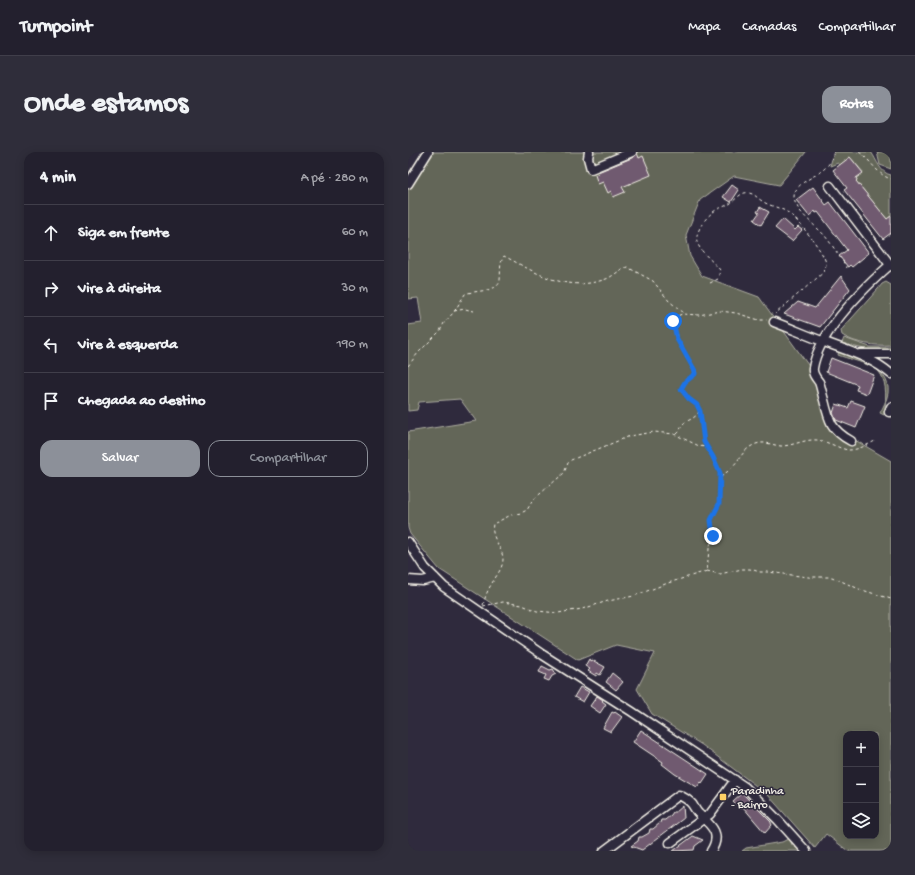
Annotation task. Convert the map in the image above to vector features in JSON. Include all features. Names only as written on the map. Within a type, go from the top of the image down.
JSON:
[{"type":"street","points":[[408,184],[428,152]]},
{"type":"street","points":[[589,152],[588,158],[591,169],[632,152]]},
{"type":"street","points":[[830,186],[891,265],[854,301],[822,342],[813,370],[819,383],[828,418],[840,435],[851,441]]},
{"type":"street","points":[[773,320],[822,342],[858,354],[877,363],[891,374]]},
{"type":"street","points":[[858,354],[891,354]]},
{"type":"street","points":[[891,407],[889,412],[891,412]]},
{"type":"street","points":[[408,542],[425,568],[444,587],[473,608],[745,787],[806,851]]},
{"type":"street","points":[[408,580],[423,581],[435,578]]},
{"type":"street","points":[[670,843],[710,814],[735,780]]},
{"type":"street","points":[[604,851],[679,795],[690,801],[714,831],[716,844],[711,851]]},
{"type":"path","points":[[834,152],[828,165],[814,177],[797,188],[794,198],[800,211],[824,235],[847,268]]},
{"type":"path","points":[[858,152],[863,155],[881,175],[891,179]]},
{"type":"path","points":[[707,571],[709,549],[713,536],[711,520],[719,504],[720,473],[704,442],[700,411],[697,405],[689,399],[681,389],[685,382],[695,374],[694,368],[677,339],[673,321],[674,317],[678,315],[699,315],[720,311],[736,313],[759,320],[773,320],[777,311],[824,272],[826,262],[823,255],[802,227],[786,211],[762,201],[755,195],[747,192],[724,207],[713,212],[701,225],[697,239],[699,247],[720,270],[718,278],[710,283]]},
{"type":"path","points":[[408,366],[418,353],[440,331],[466,293],[477,292],[497,286],[500,279],[500,263],[504,256],[548,279],[578,285],[603,280],[627,267],[653,281],[669,301],[686,314]]},
{"type":"path","points":[[454,312],[465,309],[474,311]]},
{"type":"path","points":[[676,434],[680,432],[684,423],[695,418],[700,411]]},
{"type":"path","points":[[483,606],[490,586],[500,571],[503,559],[502,553],[495,538],[492,526],[493,524],[511,515],[527,510],[534,500],[565,472],[568,463],[573,458],[617,440],[637,434],[654,432],[676,434],[700,446],[707,447]]},
{"type":"path","points":[[720,478],[733,466],[744,451],[756,444],[766,443],[781,446],[794,444],[804,440],[817,440],[848,450],[859,448],[875,441]]},
{"type":"path","points":[[473,608],[503,602],[522,605],[537,611],[558,612],[582,609],[608,601],[634,596],[668,583],[707,571],[720,574],[742,569],[808,577],[832,577],[859,589],[891,599]]},
{"type":"green space","points":[[433,152],[806,152],[779,185],[734,176],[700,200],[686,235],[690,256],[702,276],[759,297],[824,387],[836,429],[891,461],[891,851],[848,851],[826,834],[815,848],[768,795],[702,745],[652,714],[637,689],[655,653],[616,645],[578,660],[439,569],[410,534],[408,528],[408,432],[476,421],[460,399],[419,402],[417,410],[408,411],[408,325],[422,323],[418,298],[408,299],[408,174]]},
{"type":"green space","points":[[834,152],[871,152],[881,169],[887,174],[891,175],[891,216],[887,219],[856,181],[856,178],[863,172],[850,157],[840,165],[838,163],[830,166]]},
{"type":"green space","points":[[877,152],[891,152],[891,169],[880,165]]},
{"type":"green space","points":[[886,282],[891,285],[891,345],[866,344],[842,335],[841,331],[843,328],[882,284]]},
{"type":"green space","points":[[844,338],[870,347],[891,347],[891,351],[855,347],[842,343]]},
{"type":"green space","points":[[839,351],[863,360],[878,371],[871,366],[838,355]]},
{"type":"green space","points":[[878,371],[884,377],[887,384],[888,393],[886,399],[885,387],[883,378]]},
{"type":"green space","points":[[885,402],[884,415],[880,413]]},
{"type":"green space","points":[[790,838],[792,845],[802,851],[742,851],[746,848],[782,842]]},
{"type":"building","points":[[637,153],[639,158],[643,156],[651,175],[622,187],[625,192],[613,197],[611,191],[608,193],[603,182],[598,184],[595,175],[599,173],[598,172],[634,157]]},
{"type":"building","points":[[850,157],[863,173],[856,178],[856,181],[887,219],[891,216],[891,233],[883,239],[844,190],[847,188],[833,170]]},
{"type":"building","points":[[732,185],[739,190],[731,202],[723,197]]},
{"type":"building","points":[[813,187],[826,205],[830,202],[869,253],[852,267],[850,265],[848,267],[839,256],[847,250],[818,212],[816,213],[815,211],[809,216],[796,200]]},
{"type":"building","points":[[760,207],[769,212],[761,225],[754,220],[759,213],[757,212]]},
{"type":"building","points":[[783,219],[795,230],[798,227],[802,230],[792,241],[775,228]]},
{"type":"building","points":[[841,276],[850,289],[820,327],[784,314],[798,302],[815,308]]},
{"type":"building","points":[[831,358],[874,375],[867,394],[856,390],[858,385],[826,372]]},
{"type":"building","points":[[851,401],[865,406],[856,428],[836,420],[833,413],[836,404],[848,408]]},
{"type":"building","points":[[589,659],[605,667],[600,675],[597,673],[596,676],[588,671],[590,669],[585,666]]},
{"type":"building","points":[[542,666],[550,670],[553,669],[556,674],[552,676],[549,681],[544,679],[546,675],[539,672]]},
{"type":"building","points":[[612,673],[623,682],[616,690],[606,682]]},
{"type":"building","points":[[580,687],[589,692],[583,702],[574,697]]},
{"type":"building","points":[[597,696],[606,704],[600,713],[590,706]]},
{"type":"building","points":[[612,712],[615,712],[622,717],[611,732],[603,728]]},
{"type":"building","points":[[641,730],[708,774],[702,783],[701,782],[697,787],[675,774],[662,764],[663,762],[633,742]]},
{"type":"building","points":[[742,793],[771,822],[772,825],[765,833],[743,807],[741,809],[733,801]]},
{"type":"building","points":[[683,806],[684,818],[642,850],[631,846],[638,841],[639,837],[649,833],[650,829],[653,829],[660,823],[661,820],[665,820],[673,812],[676,812]]},
{"type":"building","points":[[693,836],[703,840],[695,846],[694,850],[673,851]]},
{"type":"place","name":"Paradinha - Bairro","points":[[723,797]]},
{"type":"route","points":[[673,321],[677,333],[677,339],[695,371],[695,374],[685,382],[681,389],[689,399],[697,405],[700,411],[704,442],[720,473],[719,504],[711,520],[713,536]]}]
